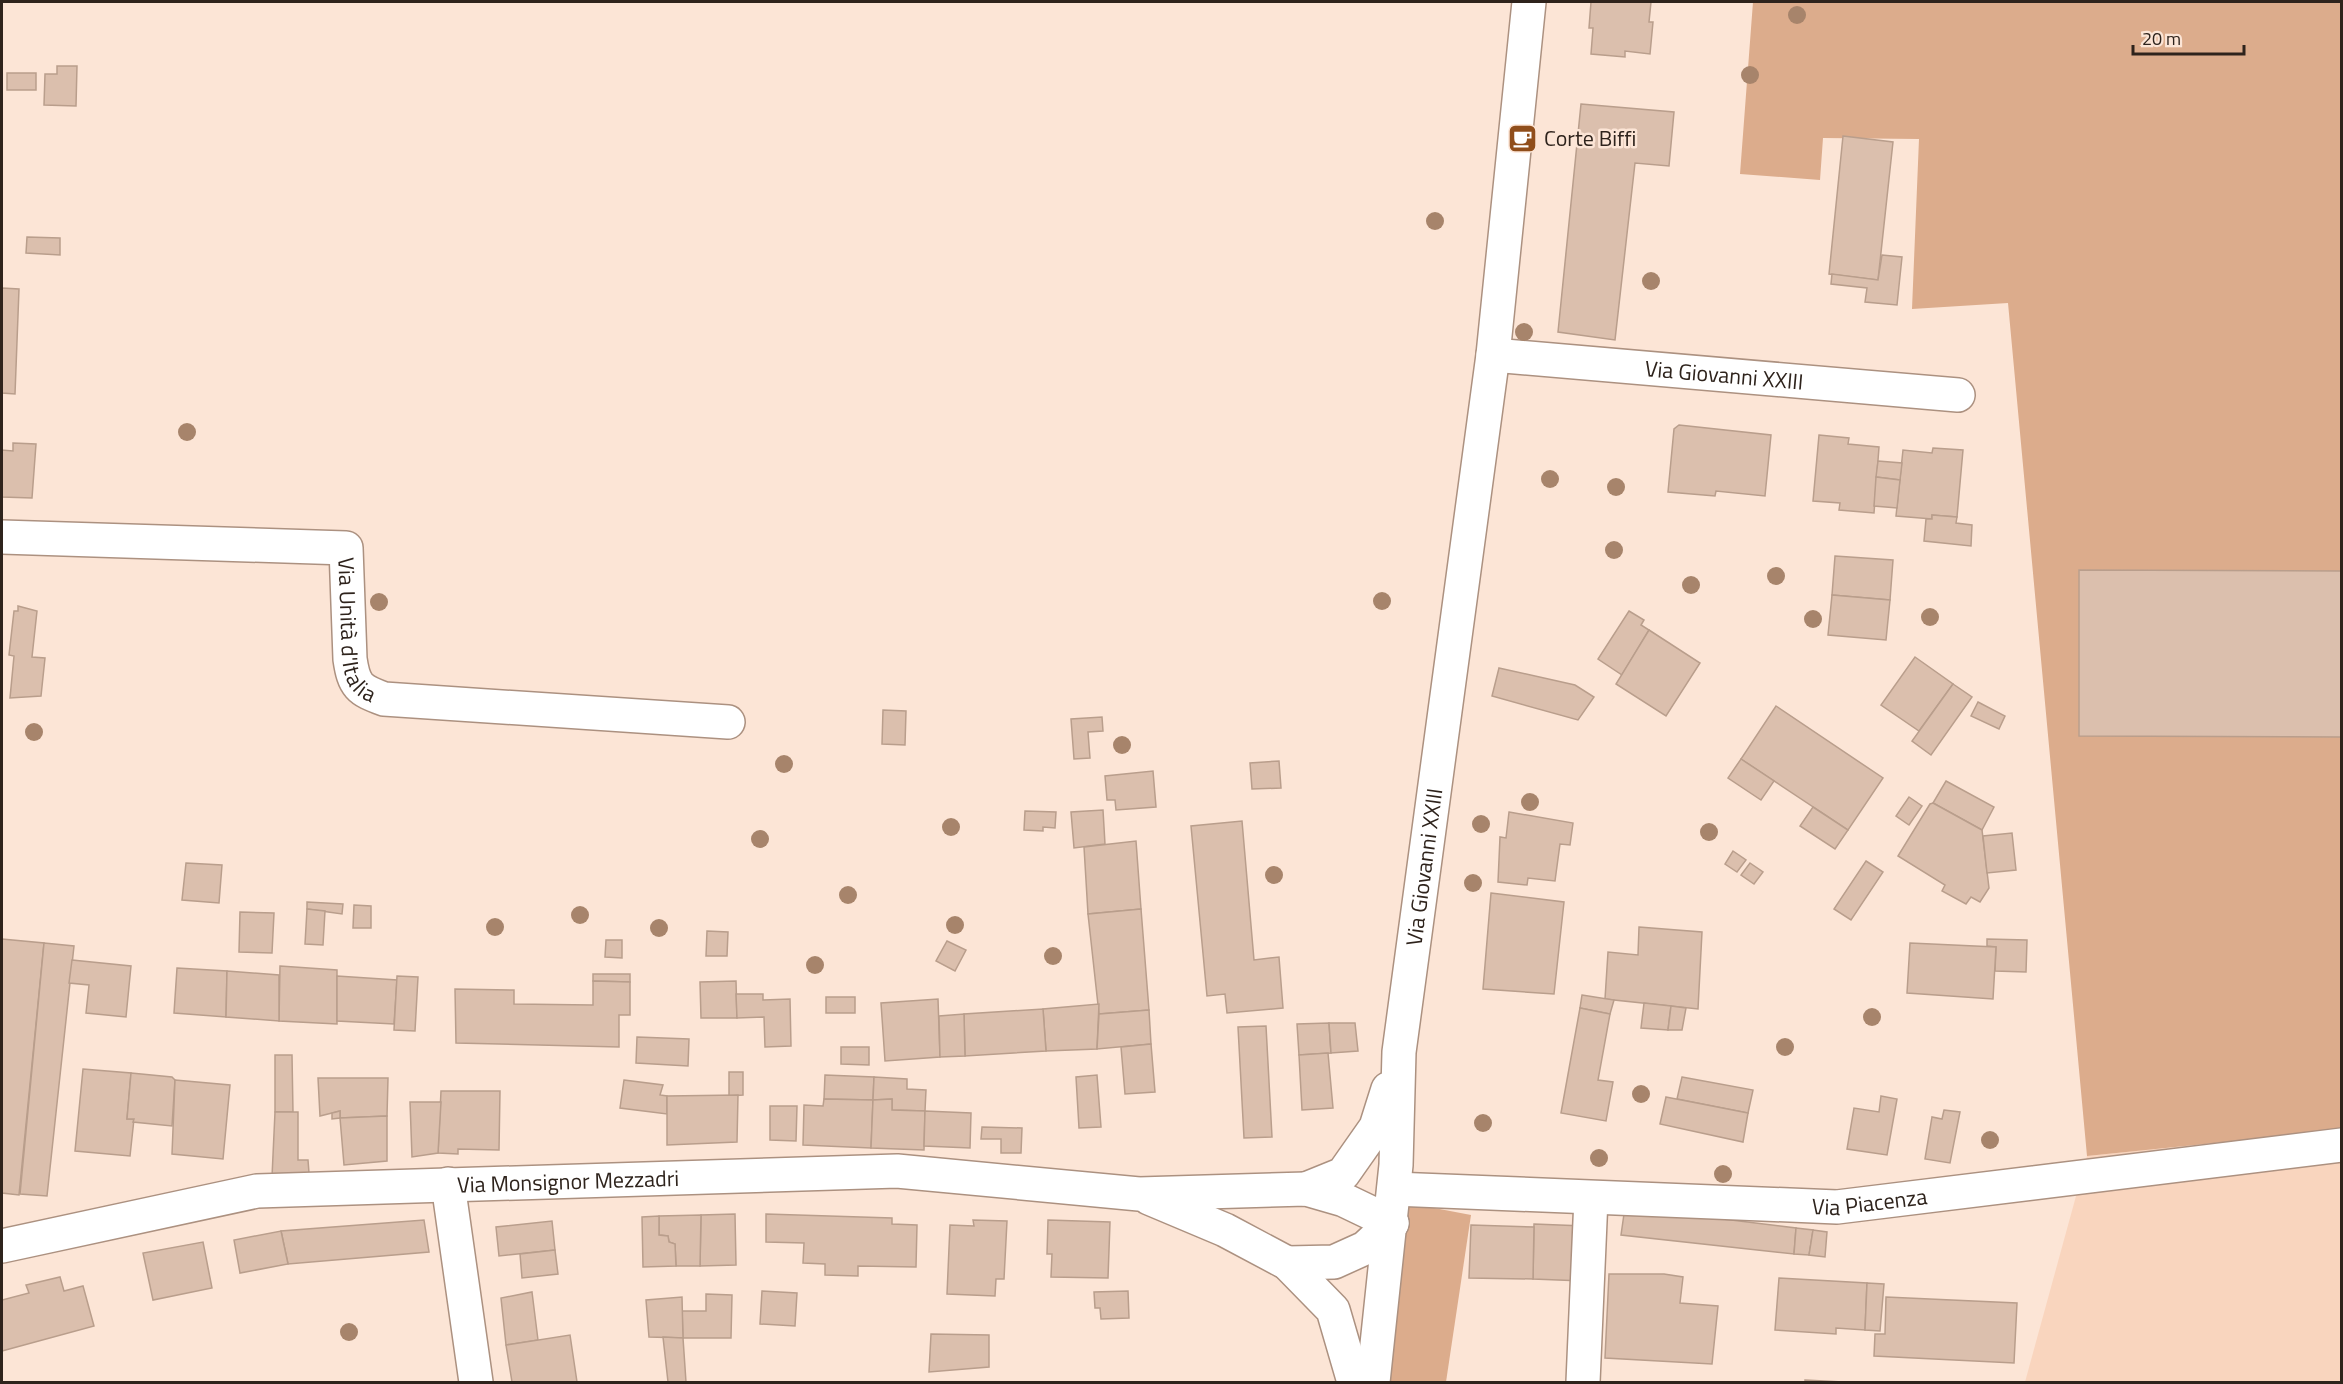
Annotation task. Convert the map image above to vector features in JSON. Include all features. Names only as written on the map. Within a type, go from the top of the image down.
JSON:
[{"type":"street","name":"Via Giovanni XXIII","points":[[1374,1383],[1392,1223],[1399,1052],[1493,355],[1529,2]]},
{"type":"street","name":"Via Giovanni XXIII","points":[[1493,355],[1958,396]]},
{"type":"street","name":"Via Unità d'Italia","points":[[2,537],[346,548],[350,659],[352,676],[362,691],[384,699],[728,722]]},
{"type":"street","points":[[1306,1189],[1343,1173],[1376,1127],[1399,1052]]},
{"type":"street","name":"Via Piacenza","points":[[1394,1189],[1838,1207],[2342,1145]]},
{"type":"street","name":"Via Monsignor Mezzadri","points":[[2,1246],[257,1191],[897,1171],[1139,1194]]},
{"type":"street","points":[[448,1184],[476,1383]]},
{"type":"street","points":[[1139,1194],[1306,1189],[1344,1200],[1392,1223],[1365,1248],[1334,1262],[1287,1263]]},
{"type":"street","points":[[1139,1194],[1225,1230],[1287,1263],[1333,1310],[1354,1383]]},
{"type":"street","points":[[1583,1383],[1591,1198]]},
{"type":"shaded area","points":[[1753,2],[2341,2],[2341,1130],[2087,1156],[2008,303],[1912,309],[1919,139],[1823,138],[1820,180],[1740,174]]},
{"type":"shaded area","points":[[2341,1130],[2341,1382],[2025,1382],[2087,1156]]},
{"type":"shaded area","points":[[1387,1199],[1471,1215],[1446,1382],[1369,1382]]},
{"type":"building","points":[[1591,2],[1651,2],[1649,22],[1653,22],[1650,54],[1625,51],[1625,57],[1591,54],[1593,28],[1589,28]]},
{"type":"building","points":[[57,66],[77,66],[76,106],[44,105],[45,74],[57,74]]},
{"type":"building","points":[[7,73],[36,73],[36,90],[7,90]]},
{"type":"building","points":[[1581,104],[1674,112],[1669,166],[1635,163],[1615,340],[1558,332]]},
{"type":"building","points":[[1843,136],[1893,142],[1878,280],[1829,274]]},
{"type":"building","points":[[27,237],[60,238],[60,255],[26,253]]},
{"type":"building","points":[[1882,255],[1902,257],[1897,305],[1865,302],[1867,288],[1831,284],[1832,274],[1878,280]]},
{"type":"building","points":[[2,288],[19,289],[15,394],[2,393]]},
{"type":"building","points":[[1679,425],[1771,435],[1765,496],[1716,491],[1715,496],[1668,492],[1674,429]]},
{"type":"building","points":[[1819,435],[1849,438],[1848,444],[1879,447],[1874,513],[1839,510],[1840,503],[1813,501]]},
{"type":"building","points":[[13,443],[36,444],[32,498],[2,497],[2,450],[13,451]]},
{"type":"building","points":[[1933,448],[1963,450],[1957,517],[1932,515],[1932,519],[1896,516],[1903,450],[1932,453]]},
{"type":"building","points":[[1878,461],[1902,463],[1900,480],[1876,477]]},
{"type":"building","points":[[1876,477],[1900,480],[1897,508],[1874,506]]},
{"type":"building","points":[[1932,515],[1957,517],[1956,523],[1972,525],[1971,546],[1924,541],[1926,519],[1932,519]]},
{"type":"building","points":[[1835,556],[1893,560],[1890,600],[1832,595]]},
{"type":"building","points":[[2079,570],[2342,571],[2342,737],[2079,736]]},
{"type":"building","points":[[1832,595],[1890,600],[1886,640],[1828,635]]},
{"type":"building","points":[[18,606],[37,611],[32,657],[45,658],[41,696],[10,698],[14,656],[9,655],[14,611],[18,611]]},
{"type":"building","points":[[1629,611],[1644,620],[1641,625],[1649,630],[1622,675],[1598,659]]},
{"type":"building","points":[[1649,630],[1700,663],[1666,716],[1616,684]]},
{"type":"building","points":[[1915,657],[1953,684],[1919,731],[1881,705]]},
{"type":"building","points":[[1499,668],[1575,685],[1594,697],[1578,720],[1492,696]]},
{"type":"building","points":[[1953,684],[1972,697],[1931,755],[1912,741]]},
{"type":"building","points":[[1978,702],[2005,716],[1999,729],[1971,716]]},
{"type":"building","points":[[1776,706],[1883,778],[1848,830],[1741,759]]},
{"type":"building","points":[[883,710],[906,711],[905,745],[882,744]]},
{"type":"building","points":[[1102,717],[1103,731],[1088,732],[1090,758],[1074,759],[1071,719]]},
{"type":"building","points":[[1741,759],[1774,781],[1761,800],[1728,778]]},
{"type":"building","points":[[1279,761],[1281,788],[1252,789],[1250,763]]},
{"type":"building","points":[[1153,771],[1156,807],[1116,810],[1115,800],[1107,800],[1105,776]]},
{"type":"building","points":[[1946,781],[1994,807],[1982,830],[1933,803]]},
{"type":"building","points":[[1909,797],[1922,806],[1909,825],[1896,816]]},
{"type":"building","points":[[1933,803],[1982,830],[1989,888],[1980,902],[1971,897],[1966,904],[1942,891],[1945,885],[1898,856],[1930,804]]},
{"type":"building","points":[[1813,807],[1848,830],[1835,849],[1800,826]]},
{"type":"building","points":[[1103,810],[1105,844],[1074,848],[1071,812]]},
{"type":"building","points":[[1025,811],[1056,812],[1055,828],[1043,827],[1043,831],[1024,830]]},
{"type":"building","points":[[1509,812],[1573,823],[1570,845],[1560,844],[1555,881],[1528,878],[1527,885],[1498,882],[1500,837],[1506,838]]},
{"type":"building","points":[[1242,821],[1254,960],[1279,957],[1283,1008],[1227,1013],[1225,994],[1207,996],[1191,826]]},
{"type":"building","points":[[2012,833],[2016,870],[1987,873],[1983,836]]},
{"type":"building","points":[[1136,841],[1141,909],[1088,914],[1084,847]]},
{"type":"building","points":[[1733,851],[1746,860],[1737,872],[1725,864]]},
{"type":"building","points":[[1866,861],[1883,872],[1851,920],[1834,909]]},
{"type":"building","points":[[186,863],[222,865],[219,903],[182,900]]},
{"type":"building","points":[[1750,863],[1763,872],[1754,884],[1741,875]]},
{"type":"building","points":[[1491,893],[1564,902],[1554,994],[1483,989]]},
{"type":"building","points":[[307,902],[343,904],[342,914],[307,909]]},
{"type":"building","points":[[354,905],[371,906],[371,928],[353,928]]},
{"type":"building","points":[[307,909],[325,911],[323,945],[305,944]]},
{"type":"building","points":[[1141,909],[1149,1010],[1099,1014],[1088,914]]},
{"type":"building","points":[[240,912],[274,913],[272,953],[239,952]]},
{"type":"building","points":[[1639,927],[1702,932],[1698,1009],[1605,999],[1608,952],[1638,955]]},
{"type":"building","points":[[707,931],[728,932],[727,956],[706,956]]},
{"type":"building","points":[[2,939],[44,943],[19,1195],[2,1193]]},
{"type":"building","points":[[1987,939],[2027,940],[2026,972],[1995,971],[1996,947],[1987,946]]},
{"type":"building","points":[[606,940],[622,940],[622,958],[605,957]]},
{"type":"building","points":[[947,941],[966,950],[955,971],[936,961]]},
{"type":"building","points":[[44,943],[74,946],[47,1196],[20,1194]]},
{"type":"building","points":[[1910,943],[1996,947],[1993,999],[1907,993]]},
{"type":"building","points":[[72,960],[131,966],[126,1017],[86,1013],[89,985],[69,983]]},
{"type":"building","points":[[280,966],[337,970],[337,1024],[279,1021]]},
{"type":"building","points":[[177,968],[227,971],[226,1017],[174,1013]]},
{"type":"building","points":[[227,971],[279,975],[279,1021],[226,1017]]},
{"type":"building","points":[[593,974],[630,974],[630,982],[593,981]]},
{"type":"building","points":[[337,976],[397,980],[394,1024],[337,1021]]},
{"type":"building","points":[[397,976],[418,977],[415,1031],[394,1030]]},
{"type":"building","points":[[593,981],[630,982],[630,1015],[619,1015],[619,1047],[456,1043],[455,989],[514,990],[514,1004],[593,1005]]},
{"type":"building","points":[[736,981],[737,1018],[701,1018],[700,982]]},
{"type":"building","points":[[736,994],[763,994],[763,1000],[790,999],[791,1046],[765,1047],[764,1017],[737,1018]]},
{"type":"building","points":[[1582,995],[1614,1000],[1610,1014],[1580,1008]]},
{"type":"building","points":[[826,997],[855,997],[855,1013],[826,1013]]},
{"type":"building","points":[[938,999],[940,1057],[885,1061],[881,1003]]},
{"type":"building","points":[[1644,1003],[1671,1006],[1668,1030],[1641,1028]]},
{"type":"building","points":[[1099,1004],[1097,1049],[1046,1051],[1043,1009]]},
{"type":"building","points":[[1671,1006],[1686,1008],[1682,1030],[1668,1030]]},
{"type":"building","points":[[1580,1008],[1610,1014],[1598,1080],[1613,1082],[1606,1121],[1561,1113]]},
{"type":"building","points":[[1043,1009],[1046,1051],[965,1056],[964,1014]]},
{"type":"building","points":[[1149,1010],[1151,1044],[1097,1049],[1099,1014]]},
{"type":"building","points":[[964,1014],[965,1056],[940,1057],[939,1016]]},
{"type":"building","points":[[1329,1023],[1331,1053],[1299,1055],[1297,1024]]},
{"type":"building","points":[[1329,1023],[1355,1023],[1358,1051],[1331,1053]]},
{"type":"building","points":[[1266,1026],[1272,1137],[1244,1138],[1238,1027]]},
{"type":"building","points":[[637,1037],[689,1039],[688,1066],[636,1063]]},
{"type":"building","points":[[1151,1044],[1155,1092],[1125,1094],[1121,1047]]},
{"type":"building","points":[[841,1047],[869,1047],[869,1065],[841,1064]]},
{"type":"building","points":[[1328,1053],[1333,1108],[1302,1110],[1299,1055]]},
{"type":"building","points":[[275,1055],[292,1055],[293,1112],[275,1112]]},
{"type":"building","points":[[83,1069],[131,1073],[127,1119],[134,1119],[130,1156],[75,1151]]},
{"type":"building","points":[[729,1072],[743,1072],[743,1095],[729,1096]]},
{"type":"building","points":[[131,1073],[172,1077],[175,1080],[172,1126],[133,1122],[134,1119],[127,1119]]},
{"type":"building","points":[[825,1075],[874,1077],[873,1100],[824,1099]]},
{"type":"building","points":[[1097,1075],[1101,1127],[1079,1128],[1076,1077]]},
{"type":"building","points":[[874,1077],[907,1079],[907,1089],[926,1090],[925,1111],[892,1110],[892,1099],[873,1100]]},
{"type":"building","points":[[1682,1077],[1753,1090],[1748,1113],[1677,1099]]},
{"type":"building","points":[[318,1078],[388,1078],[387,1116],[340,1118],[340,1111],[320,1116]]},
{"type":"building","points":[[175,1080],[230,1085],[223,1159],[172,1154]]},
{"type":"building","points":[[624,1080],[663,1085],[660,1095],[667,1096],[667,1114],[620,1108]]},
{"type":"building","points":[[441,1091],[500,1091],[499,1150],[458,1149],[458,1154],[438,1153]]},
{"type":"building","points":[[738,1095],[737,1142],[667,1145],[667,1096]]},
{"type":"building","points":[[1881,1096],[1897,1099],[1887,1155],[1847,1149],[1854,1108],[1879,1112]]},
{"type":"building","points":[[1666,1097],[1748,1113],[1743,1142],[1660,1124]]},
{"type":"building","points":[[824,1099],[873,1100],[871,1148],[803,1145],[804,1105],[823,1106]]},
{"type":"building","points":[[892,1099],[892,1110],[925,1111],[924,1150],[871,1148],[873,1100]]},
{"type":"building","points":[[410,1102],[441,1102],[438,1153],[412,1157]]},
{"type":"building","points":[[770,1106],[797,1106],[796,1141],[770,1140]]},
{"type":"building","points":[[1944,1110],[1960,1112],[1950,1163],[1925,1159],[1932,1117],[1942,1119]]},
{"type":"building","points":[[340,1111],[340,1118],[332,1119],[332,1113]]},
{"type":"building","points":[[925,1111],[971,1113],[970,1148],[924,1146]]},
{"type":"building","points":[[275,1112],[298,1112],[298,1160],[308,1160],[309,1173],[272,1177]]},
{"type":"building","points":[[387,1116],[387,1161],[344,1165],[340,1118]]},
{"type":"building","points":[[982,1127],[1022,1128],[1021,1153],[1001,1153],[1001,1139],[981,1139]]},
{"type":"building","points":[[1625,1207],[1796,1228],[1794,1254],[1621,1235]]},
{"type":"building","points":[[735,1214],[736,1265],[700,1266],[701,1215]]},
{"type":"building","points":[[766,1214],[892,1218],[892,1224],[917,1225],[916,1267],[858,1266],[858,1276],[825,1275],[825,1264],[803,1263],[804,1243],[766,1242]]},
{"type":"building","points":[[701,1215],[700,1266],[676,1266],[675,1244],[669,1242],[668,1236],[659,1235],[659,1216]]},
{"type":"building","points":[[659,1216],[659,1235],[668,1236],[669,1242],[675,1244],[676,1266],[643,1267],[642,1217]]},
{"type":"building","points":[[424,1220],[429,1252],[288,1264],[281,1231]]},
{"type":"building","points":[[973,1220],[1007,1221],[1004,1279],[996,1279],[995,1296],[947,1294],[950,1225],[974,1226]]},
{"type":"building","points":[[1048,1220],[1110,1222],[1108,1278],[1051,1277],[1052,1254],[1047,1254]]},
{"type":"building","points":[[552,1221],[555,1250],[499,1256],[496,1227]]},
{"type":"building","points":[[1534,1224],[1584,1226],[1583,1281],[1533,1279]]},
{"type":"building","points":[[1471,1225],[1534,1227],[1533,1279],[1469,1278]]},
{"type":"building","points":[[1796,1228],[1813,1230],[1809,1255],[1794,1254]]},
{"type":"building","points":[[1813,1230],[1827,1232],[1825,1257],[1809,1255]]},
{"type":"building","points":[[281,1231],[288,1264],[240,1273],[234,1240]]},
{"type":"building","points":[[203,1242],[212,1288],[153,1300],[143,1253]]},
{"type":"building","points":[[555,1250],[558,1274],[522,1278],[520,1254]]},
{"type":"building","points":[[1609,1274],[1664,1274],[1683,1277],[1680,1303],[1718,1306],[1712,1364],[1605,1358]]},
{"type":"building","points":[[60,1277],[64,1291],[83,1286],[94,1326],[2,1351],[2,1300],[29,1293],[26,1285]]},
{"type":"building","points":[[1779,1278],[1867,1283],[1865,1330],[1836,1328],[1836,1334],[1775,1330]]},
{"type":"building","points":[[1867,1283],[1884,1284],[1880,1331],[1865,1330]]},
{"type":"building","points":[[762,1291],[797,1293],[795,1326],[760,1324]]},
{"type":"building","points":[[1128,1291],[1129,1318],[1101,1319],[1100,1308],[1095,1308],[1094,1292]]},
{"type":"building","points":[[532,1292],[538,1340],[506,1345],[501,1298]]},
{"type":"building","points":[[706,1294],[732,1295],[731,1338],[683,1338],[682,1311],[706,1311]]},
{"type":"building","points":[[682,1297],[683,1338],[649,1337],[646,1300]]},
{"type":"building","points":[[1886,1297],[2017,1303],[2014,1363],[1874,1356],[1875,1334],[1885,1334]]},
{"type":"building","points":[[931,1334],[989,1335],[989,1367],[929,1372]]},
{"type":"building","points":[[570,1335],[577,1382],[512,1382],[506,1345]]},
{"type":"building","points":[[663,1337],[683,1338],[686,1382],[668,1382]]},
{"type":"building","points":[[1805,1380],[1843,1382],[1805,1382]]},
{"type":"place","name":"Corte Biffi","points":[[1523,138]]}]
